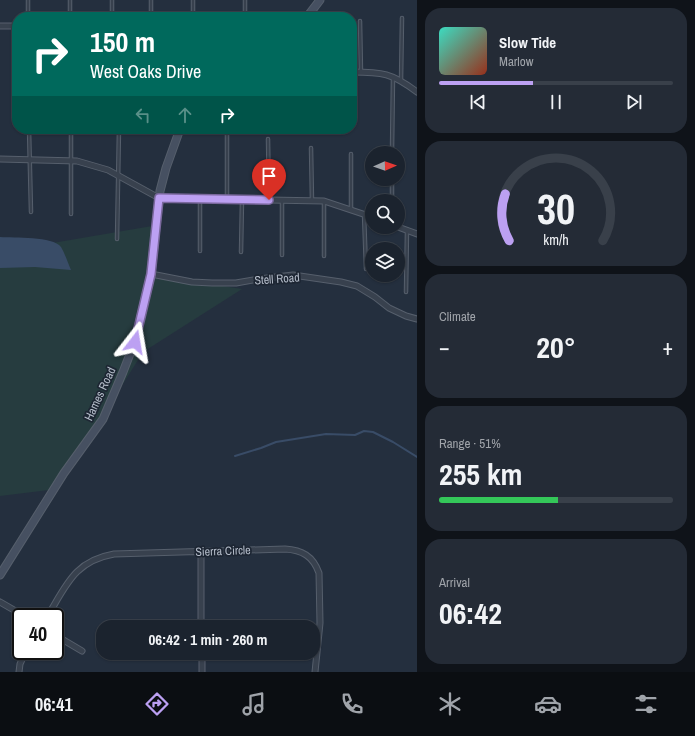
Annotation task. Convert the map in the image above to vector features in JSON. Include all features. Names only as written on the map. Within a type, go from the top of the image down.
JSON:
[{"type":"street","points":[[311,12],[320,0]]},
{"type":"street","points":[[0,26],[12,26]]},
{"type":"street","points":[[357,72],[374,72],[393,76],[417,92]]},
{"type":"street","name":"Hames Road","points":[[0,575],[64,473],[103,419],[135,342],[151,274],[159,198],[165,172],[178,134]]},
{"type":"street","points":[[0,160],[77,161],[108,170],[159,198],[324,201],[364,214]]},
{"type":"street","points":[[407,230],[417,234]]},
{"type":"street","name":"Stell Road","points":[[151,274],[192,282],[212,284],[236,283],[259,278],[293,275],[341,282],[357,286],[389,308],[406,316],[417,319]]},
{"type":"street","name":"Sierra Circle","points":[[53,608],[74,574],[82,566],[94,560],[114,554],[291,549],[304,552],[316,566],[319,580],[320,623],[315,672]]},
{"type":"street","points":[[201,552],[201,620]]},
{"type":"street","points":[[0,602],[12,609]]},
{"type":"street","points":[[64,640],[82,651]]},
{"type":"street","points":[[19,672],[22,660]]},
{"type":"street","points":[[202,660],[202,672]]},
{"type":"lane","points":[[28,0],[28,12]]},
{"type":"lane","points":[[70,0],[70,12]]},
{"type":"lane","points":[[112,0],[112,12]]},
{"type":"lane","points":[[151,0],[151,12]]},
{"type":"lane","points":[[193,0],[193,12]]},
{"type":"lane","points":[[245,0],[245,12]]},
{"type":"lane","points":[[401,81],[402,18]]},
{"type":"lane","points":[[360,21],[361,72]]},
{"type":"lane","points":[[392,146],[393,76]]},
{"type":"lane","points":[[29,134],[31,212]]},
{"type":"lane","points":[[71,134],[71,214]]},
{"type":"lane","points":[[118,238],[119,134]]},
{"type":"lane","points":[[226,200],[228,134]]},
{"type":"lane","points":[[268,138],[269,200]]},
{"type":"lane","points":[[311,148],[312,201]]},
{"type":"lane","points":[[351,154],[351,210]]},
{"type":"lane","points":[[200,199],[200,251]]},
{"type":"lane","points":[[241,252],[242,200]]},
{"type":"lane","points":[[282,200],[282,255]]},
{"type":"lane","points":[[324,201],[324,256]]},
{"type":"lane","points":[[364,214],[365,242]]},
{"type":"lane","points":[[406,292],[407,230]]},
{"type":"green space","points":[[158,225],[153,275],[242,289],[143,352],[57,489],[0,496],[0,252]]},
{"type":"water","points":[[0,237],[42,239],[57,243],[61,247],[71,270],[35,267],[0,268]]},
{"type":"waterway","points":[[235,456],[276,442],[326,434],[355,435],[364,431],[373,432],[417,457]]},
{"type":"route","points":[[135,342],[151,274],[159,198],[269,200]]}]
